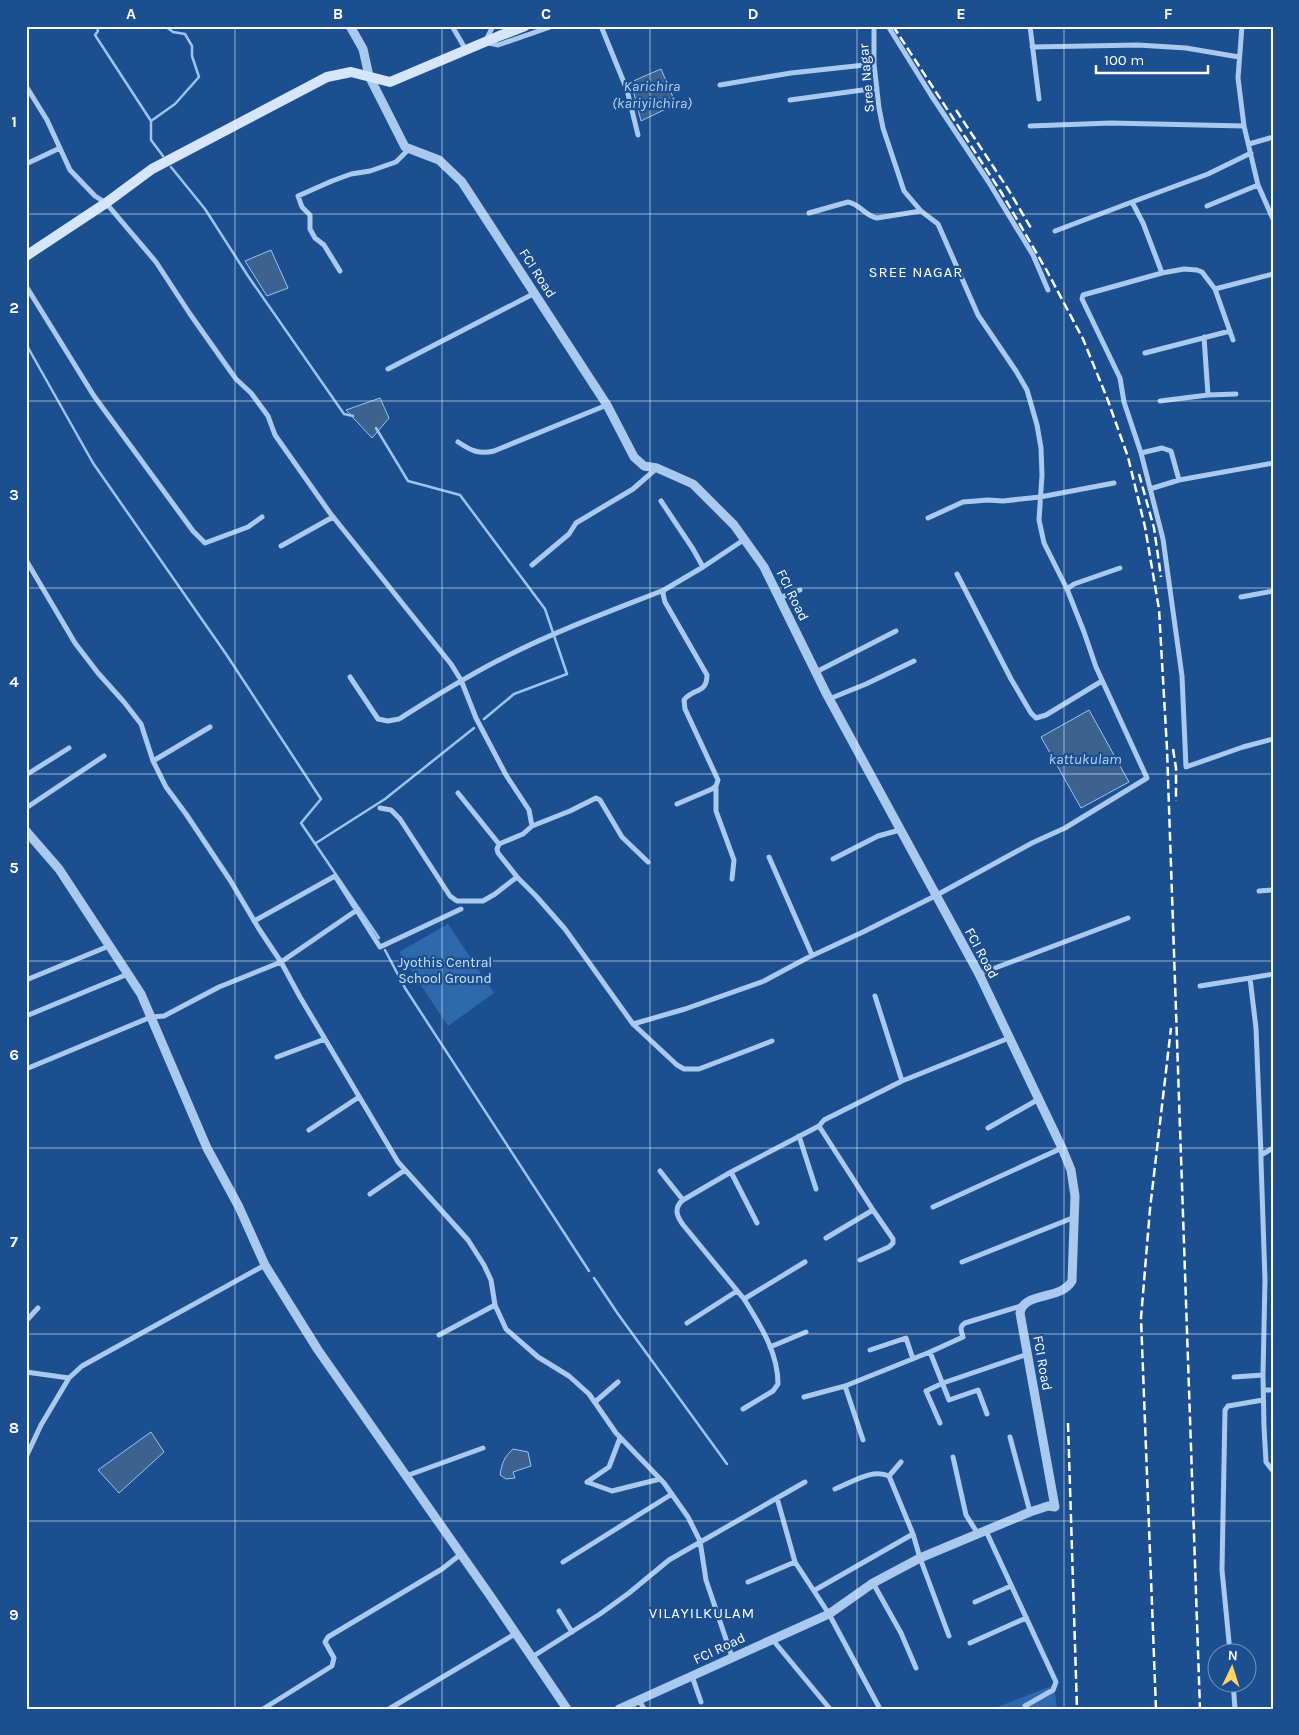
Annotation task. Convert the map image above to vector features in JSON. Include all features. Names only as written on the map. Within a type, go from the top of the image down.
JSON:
[{"type":"main road","points":[[26,256],[106,203],[152,169],[328,77],[351,72],[390,82],[525,26]]},
{"type":"street","points":[[340,272],[324,245],[315,238],[310,228],[310,215],[302,207],[298,196],[351,174],[370,171],[396,162],[409,148],[405,147],[370,76],[363,49],[350,26]]},
{"type":"street","points":[[452,26],[466,50]]},
{"type":"street","points":[[493,26],[485,42],[498,45],[553,26]]},
{"type":"street","points":[[601,26],[627,90],[638,135]]},
{"type":"street","name":"Sree Nagar","points":[[874,26],[874,64],[883,128],[904,191],[921,211],[938,224],[978,315],[1027,390],[1041,448],[1042,475],[1039,520],[1044,543],[1067,589],[1096,667],[1147,778],[1065,828],[1032,843],[935,896]]},
{"type":"street","points":[[888,26],[1008,214],[1033,256],[1048,290]]},
{"type":"street","points":[[1030,26],[1039,99]]},
{"type":"street","points":[[1242,26],[1238,78],[1244,126],[1258,185],[1273,219]]},
{"type":"street","points":[[1032,47],[1138,45],[1186,48],[1239,57]]},
{"type":"street","points":[[720,85],[791,73],[874,64]]},
{"type":"street","points":[[26,86],[47,120],[70,170],[95,196],[106,203],[156,262],[236,379],[251,393],[268,416],[275,436],[333,517],[451,664],[461,680],[476,718],[506,775],[529,810],[532,826]]},
{"type":"street","points":[[790,100],[877,88]]},
{"type":"street","points":[[1030,126],[1111,123],[1244,126]]},
{"type":"street","points":[[1249,144],[1273,137]]},
{"type":"street","points":[[26,164],[60,148]]},
{"type":"street","name":"FCI Road","points":[[409,148],[439,160],[462,182],[607,405],[634,457],[644,466],[657,468],[693,484],[734,525],[764,567],[829,699],[979,974],[1062,1148],[1071,1170],[1075,1196],[1072,1281],[1068,1287],[1058,1292],[1032,1299],[1021,1306],[1020,1313],[1055,1507],[1048,1506],[1030,1512],[920,1558],[873,1583],[829,1614],[619,1709]]},
{"type":"street","points":[[1055,231],[1208,174],[1251,153]]},
{"type":"street","points":[[1206,206],[1258,185]]},
{"type":"street","points":[[809,213],[848,202],[854,203],[871,217],[877,218],[921,211]]},
{"type":"street","points":[[1132,202],[1143,223],[1162,273]]},
{"type":"street","points":[[1233,340],[1215,289],[1202,272],[1197,270],[1184,269],[1162,273],[1083,295],[1082,299],[1120,378],[1124,402],[1141,453],[1164,539],[1181,666],[1186,766],[1273,739]]},
{"type":"street","points":[[1215,289],[1273,274]]},
{"type":"street","points":[[26,286],[105,413],[193,531],[205,543],[248,527],[262,517]]},
{"type":"street","points":[[388,369],[535,293]]},
{"type":"street","points":[[1145,353],[1230,331]]},
{"type":"street","points":[[1204,337],[1208,395]]},
{"type":"street","points":[[1160,401],[1208,395],[1236,394]]},
{"type":"street","points":[[458,442],[472,451],[486,453],[607,405]]},
{"type":"street","points":[[1141,453],[1162,448],[1171,451],[1180,480]]},
{"type":"street","points":[[1150,489],[1180,480],[1273,463]]},
{"type":"street","points":[[532,565],[569,534],[576,522],[633,489],[657,468]]},
{"type":"street","points":[[928,518],[962,502],[1003,501],[1040,497],[1114,483]]},
{"type":"street","points":[[662,501],[703,567]]},
{"type":"street","points":[[281,546],[333,517]]},
{"type":"street","points":[[350,677],[378,719],[388,721],[399,719],[461,680],[506,656],[586,620],[664,590],[745,539]]},
{"type":"street","points":[[26,560],[75,642],[98,673],[141,724],[152,761],[166,786],[230,880],[281,962],[398,1162],[468,1240],[484,1264],[491,1280],[501,1320],[512,1336],[538,1357],[569,1376],[589,1394],[620,1438],[660,1480],[688,1517],[700,1541],[706,1580],[732,1658]]},
{"type":"street","points":[[1067,589],[1074,584],[1120,568]]},
{"type":"street","points":[[957,574],[1011,678],[1031,713],[1036,718],[1046,715],[1102,681]]},
{"type":"street","points":[[664,590],[665,602],[707,675],[707,682],[703,688],[687,696],[684,700],[686,709],[718,780],[716,786],[716,811],[734,860],[732,879]]},
{"type":"street","points":[[779,598],[800,590]]},
{"type":"street","points":[[1241,597],[1273,591]]},
{"type":"street","points":[[816,672],[896,631]]},
{"type":"street","points":[[829,699],[914,661]]},
{"type":"street","points":[[152,761],[210,727]]},
{"type":"street","points":[[26,775],[69,748]]},
{"type":"street","points":[[26,808],[104,756]]},
{"type":"street","points":[[678,804],[716,786]]},
{"type":"street","points":[[458,793],[499,844]]},
{"type":"street","points":[[499,844],[523,834],[532,826],[596,798],[600,800],[622,837],[648,862]]},
{"type":"street","points":[[380,808],[391,810],[400,819],[450,896],[457,901],[483,901],[517,878]]},
{"type":"street","points":[[833,859],[878,836],[900,830]]},
{"type":"street","points":[[26,831],[59,869],[141,994],[207,1148],[240,1207],[265,1265],[318,1350],[567,1709]]},
{"type":"street","points":[[499,844],[497,848],[498,853],[517,878],[565,929],[633,1024],[668,1058],[684,1068],[699,1069],[772,1041]]},
{"type":"street","points":[[769,857],[812,955]]},
{"type":"street","points":[[254,921],[335,876],[380,947],[462,909]]},
{"type":"street","points":[[1259,891],[1273,890]]},
{"type":"street","points":[[633,1024],[686,1009],[764,981],[812,955],[935,896]]},
{"type":"street","points":[[26,1069],[151,1017],[164,1016],[219,987],[281,962],[357,910]]},
{"type":"street","points":[[979,974],[1128,918]]},
{"type":"street","points":[[26,980],[109,946]]},
{"type":"street","points":[[26,1016],[128,974]]},
{"type":"street","points":[[1200,986],[1273,974]]},
{"type":"street","points":[[1250,978],[1256,1028],[1265,1280],[1263,1400],[1266,1462],[1273,1470]]},
{"type":"street","points":[[875,996],[902,1081]]},
{"type":"street","points":[[743,1409],[777,1387],[778,1376],[770,1347],[760,1323],[744,1299],[678,1218],[677,1209],[680,1203],[731,1172],[819,1126],[824,1120],[902,1081],[1009,1038]]},
{"type":"street","points":[[277,1057],[325,1039]]},
{"type":"street","points":[[309,1130],[359,1097]]},
{"type":"street","points":[[988,1128],[1039,1099]]},
{"type":"street","points":[[819,1126],[872,1210],[893,1239],[893,1243],[889,1247],[860,1260]]},
{"type":"street","points":[[799,1136],[816,1189]]},
{"type":"street","points":[[933,1207],[1062,1148]]},
{"type":"street","points":[[1261,1155],[1273,1148]]},
{"type":"street","points":[[370,1194],[405,1170]]},
{"type":"street","points":[[660,1171],[683,1200]]},
{"type":"street","points":[[731,1172],[757,1223]]},
{"type":"street","points":[[826,1238],[872,1210]]},
{"type":"street","points":[[962,1262],[1075,1217]]},
{"type":"street","points":[[744,1299],[805,1262]]},
{"type":"street","points":[[26,1457],[41,1425],[69,1378],[82,1366],[265,1265]]},
{"type":"street","points":[[1265,1280],[1273,1279]]},
{"type":"street","points":[[686,1323],[737,1291]]},
{"type":"street","points":[[440,1335],[496,1305]]},
{"type":"street","points":[[804,1397],[845,1386],[930,1352],[963,1337],[960,1329],[965,1323],[1021,1306]]},
{"type":"street","points":[[26,1321],[38,1308]]},
{"type":"street","points":[[770,1347],[806,1332]]},
{"type":"street","points":[[870,1350],[906,1338],[913,1359]]},
{"type":"street","points":[[930,1352],[949,1400],[978,1390],[987,1414]]},
{"type":"street","points":[[940,1423],[926,1391],[943,1383],[1028,1354]]},
{"type":"street","points":[[26,1372],[69,1378]]},
{"type":"street","points":[[1234,1377],[1263,1375]]},
{"type":"street","points":[[595,1402],[618,1382]]},
{"type":"street","points":[[845,1386],[863,1440]]},
{"type":"street","points":[[1264,1390],[1273,1390]]},
{"type":"street","points":[[1229,1642],[1222,1570],[1225,1410],[1228,1406],[1263,1400]]},
{"type":"street","points":[[1010,1437],[1030,1512]]},
{"type":"street","points":[[620,1438],[609,1467],[587,1482],[612,1491],[660,1480]]},
{"type":"street","points":[[405,1476],[483,1448]]},
{"type":"street","points":[[953,1457],[966,1515],[982,1533],[1011,1586],[1056,1682],[1054,1690],[1025,1706]]},
{"type":"street","points":[[890,1476],[901,1462]]},
{"type":"street","points":[[835,1489],[870,1475],[883,1473],[890,1476],[913,1534],[949,1636]]},
{"type":"street","points":[[532,1657],[629,1593],[669,1560],[805,1482]]},
{"type":"street","points":[[563,1562],[672,1494]]},
{"type":"street","points":[[777,1498],[795,1562],[829,1614],[880,1709]]},
{"type":"street","points":[[814,1590],[913,1534]]},
{"type":"street","points":[[264,1709],[332,1666],[335,1661],[325,1642],[328,1637],[442,1570],[461,1554]]},
{"type":"street","points":[[748,1582],[795,1562]]},
{"type":"street","points":[[873,1583],[900,1633],[916,1668]]},
{"type":"street","points":[[975,1602],[1011,1586]]},
{"type":"street","points":[[559,1611],[572,1632]]},
{"type":"street","points":[[970,1643],[1026,1618]]},
{"type":"street","points":[[389,1709],[515,1634]]},
{"type":"street","points":[[772,1639],[830,1708]]},
{"type":"street","points":[[692,1676],[700,1702]]},
{"type":"street","points":[[1234,1692],[1235,1709]]},
{"type":"street","points":[[639,1700],[644,1709]]},
{"type":"green space","name":"Jyothis Central School Ground","points":[[448,924],[494,993],[448,1026],[399,952]]},
{"type":"green space","points":[[1054,1685],[1057,1709],[992,1709]]},
{"type":"water","name":"Karichira (kariyilchira)","points":[[661,69],[676,104],[641,121],[631,82]]},
{"type":"water","points":[[271,250],[288,288],[267,296],[245,261]]},
{"type":"water","points":[[380,398],[389,418],[372,438],[346,410]]},
{"type":"water","name":"kattukulam","points":[[1089,710],[1129,782],[1081,808],[1041,737]]},
{"type":"water","points":[[151,1432],[164,1452],[119,1493],[98,1470]]},
{"type":"water","points":[[513,1449],[528,1452],[531,1466],[513,1472],[515,1478],[506,1479],[500,1475],[505,1458]]},
{"type":"waterway","points":[[97,26],[98,31],[95,35],[151,121],[175,104],[199,77],[192,56],[192,46],[185,34],[173,32],[165,26]]},
{"type":"waterway","points":[[151,121],[151,140],[163,156]]},
{"type":"waterway","points":[[171,167],[205,209],[248,276],[344,414],[353,416]]},
{"type":"waterway","points":[[26,344],[93,463],[226,654],[321,799],[301,823],[379,938]]},
{"type":"waterway","points":[[376,428],[408,481],[460,495],[545,609],[567,674],[514,694],[484,719]]},
{"type":"waterway","points":[[316,843],[385,799],[474,728]]},
{"type":"waterway","points":[[385,950],[405,988],[589,1271]]},
{"type":"waterway","points":[[594,1278],[727,1464]]},
{"type":"railway","points":[[893,26],[1001,192],[1047,271],[1083,339],[1128,457],[1145,527],[1159,609],[1167,749],[1200,1709]]},
{"type":"railway","points":[[956,110],[1008,189],[1031,228]]},
{"type":"railway","points":[[1139,474],[1154,528],[1161,577]]},
{"type":"railway","points":[[1173,749],[1176,768],[1176,801]]},
{"type":"railway","points":[[1156,1709],[1141,1318],[1150,1209],[1171,1028]]},
{"type":"railway","points":[[1068,1423],[1077,1709]]},
{"type":"district","name":"SREE NAGAR","points":[[916,272]]},
{"type":"district","name":"VILAYILKULAM","points":[[702,1613]]}]
